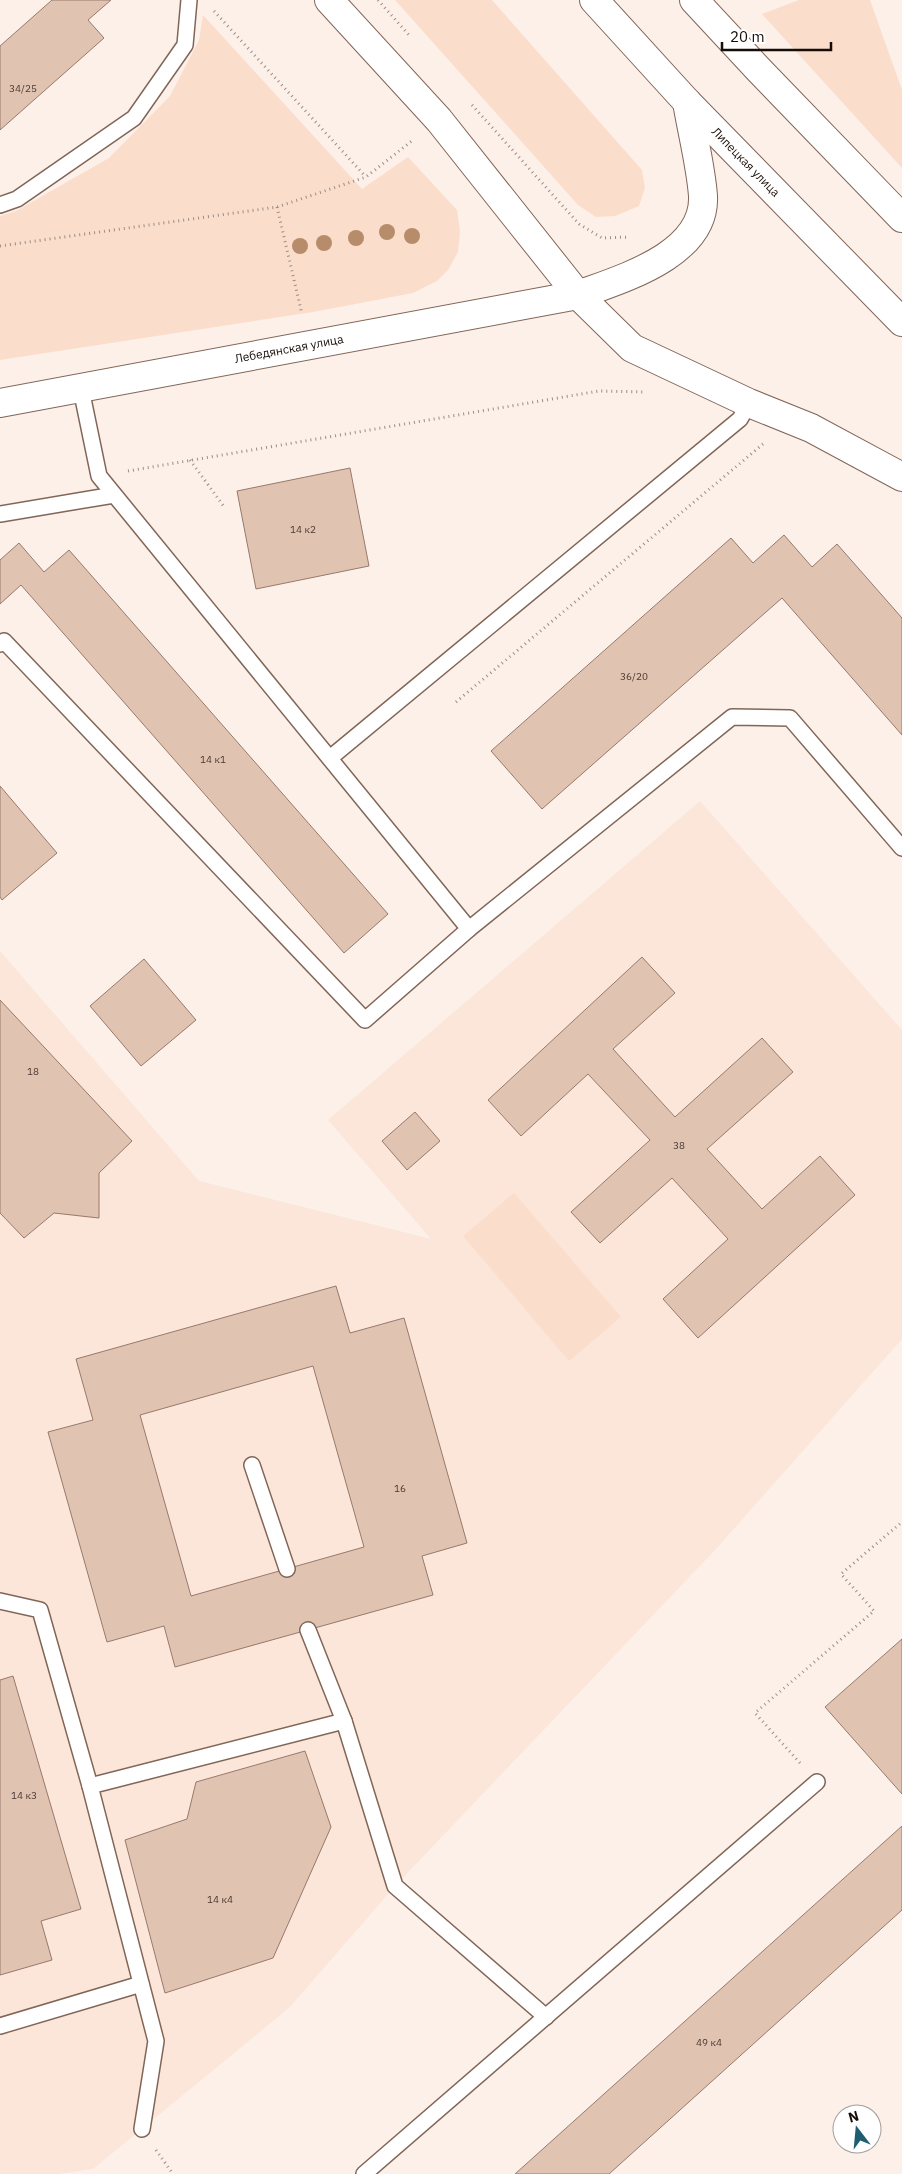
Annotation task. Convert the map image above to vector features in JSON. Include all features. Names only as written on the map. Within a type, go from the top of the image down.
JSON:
[{"type":"street","points":[[329,0],[439,120],[578,295],[632,348],[745,411],[811,428],[902,477]]},
{"type":"street","name":"Липецкая улица","points":[[594,0],[687,102],[902,322]]},
{"type":"street","points":[[694,0],[902,218]]},
{"type":"street","name":"Лебедянская улица","points":[[0,403],[81,390],[578,295],[636,274],[675,252],[699,222],[703,197],[687,102]]},
{"type":"lane","points":[[0,205],[17,199],[134,118],[185,45],[189,0]]},
{"type":"lane","points":[[81,390],[99,476],[469,929]]},
{"type":"lane","points":[[330,758],[745,411]]},
{"type":"lane","points":[[0,514],[114,495]]},
{"type":"lane","points":[[0,644],[4,641],[365,1020],[469,929],[732,717],[790,718],[902,848]]},
{"type":"lane","points":[[252,1465],[287,1569]]},
{"type":"lane","points":[[0,1601],[40,1610],[90,1786],[156,2041],[142,2129]]},
{"type":"lane","points":[[308,1630],[344,1721],[395,1886],[546,2017]]},
{"type":"lane","points":[[90,1786],[344,1721]]},
{"type":"lane","points":[[364,2174],[817,1782]]},
{"type":"lane","points":[[0,2026],[141,1984]]},
{"type":"path","points":[[0,246],[277,207],[366,177],[211,7]]},
{"type":"path","points":[[468,100],[579,224],[602,238],[630,237],[638,233]]},
{"type":"path","points":[[277,207],[304,322]]},
{"type":"path","points":[[99,476],[599,391],[652,393]]},
{"type":"path","points":[[456,702],[773,436],[745,411]]},
{"type":"path","points":[[190,460],[224,508]]},
{"type":"path","points":[[817,1782],[755,1713],[874,1610],[841,1574],[902,1522]]},
{"type":"shaded area","points":[[395,0],[492,0],[642,170],[645,188],[639,206],[615,216],[596,217],[578,205]]},
{"type":"shaded area","points":[[799,0],[870,0],[902,90],[902,168],[762,14]]},
{"type":"shaded area","points":[[203,15],[362,189],[408,157],[457,210],[460,232],[458,252],[448,270],[437,281],[413,293],[313,312],[0,360],[0,216],[16,211],[109,158],[170,96],[199,40]]},
{"type":"shaded area","points":[[700,801],[902,1030],[902,1339],[716,1549],[395,1886],[290,2007],[93,2169],[58,2174],[0,2174],[0,951],[199,1181],[431,1239],[328,1120]]},
{"type":"shaded area","points":[[514,1193],[621,1317],[569,1361],[463,1236]]},
{"type":"building","points":[[52,0],[111,0],[88,20],[104,38],[0,130],[0,46]]},
{"type":"building","points":[[350,468],[369,566],[256,589],[237,491]]},
{"type":"building","points":[[784,535],[812,567],[837,544],[902,618],[902,735],[782,598],[542,809],[491,751],[731,538],[753,563]]},
{"type":"building","points":[[19,543],[44,572],[69,550],[388,914],[344,953],[21,585],[0,604],[0,560]]},
{"type":"building","points":[[0,786],[57,853],[2,900],[0,897]]},
{"type":"building","points":[[642,957],[675,993],[613,1049],[675,1117],[762,1038],[793,1072],[707,1149],[762,1209],[820,1156],[855,1195],[698,1338],[663,1299],[728,1239],[672,1178],[600,1243],[571,1212],[650,1140],[588,1074],[521,1136],[488,1100]]},
{"type":"building","points":[[144,959],[196,1020],[141,1066],[90,1006]]},
{"type":"building","points":[[0,1000],[132,1141],[99,1173],[99,1218],[54,1213],[24,1238],[0,1213]]},
{"type":"building","points":[[415,1112],[440,1141],[407,1170],[382,1141]]},
{"type":"building","points":[[336,1286],[350,1333],[404,1318],[467,1543],[422,1556],[433,1595],[175,1667],[164,1626],[107,1642],[48,1432],[93,1420],[76,1359]],"holes":[[[313,1366],[364,1547],[191,1596],[140,1415]]]},
{"type":"building","points":[[902,1639],[902,1794],[825,1707]]},
{"type":"building","points":[[13,1676],[81,1909],[41,1921],[52,1960],[0,1975],[0,1680]]},
{"type":"building","points":[[305,1751],[331,1827],[273,1958],[165,1993],[125,1840],[187,1819],[196,1782]]},
{"type":"building","points":[[902,1826],[902,1910],[609,2174],[515,2174]]}]
